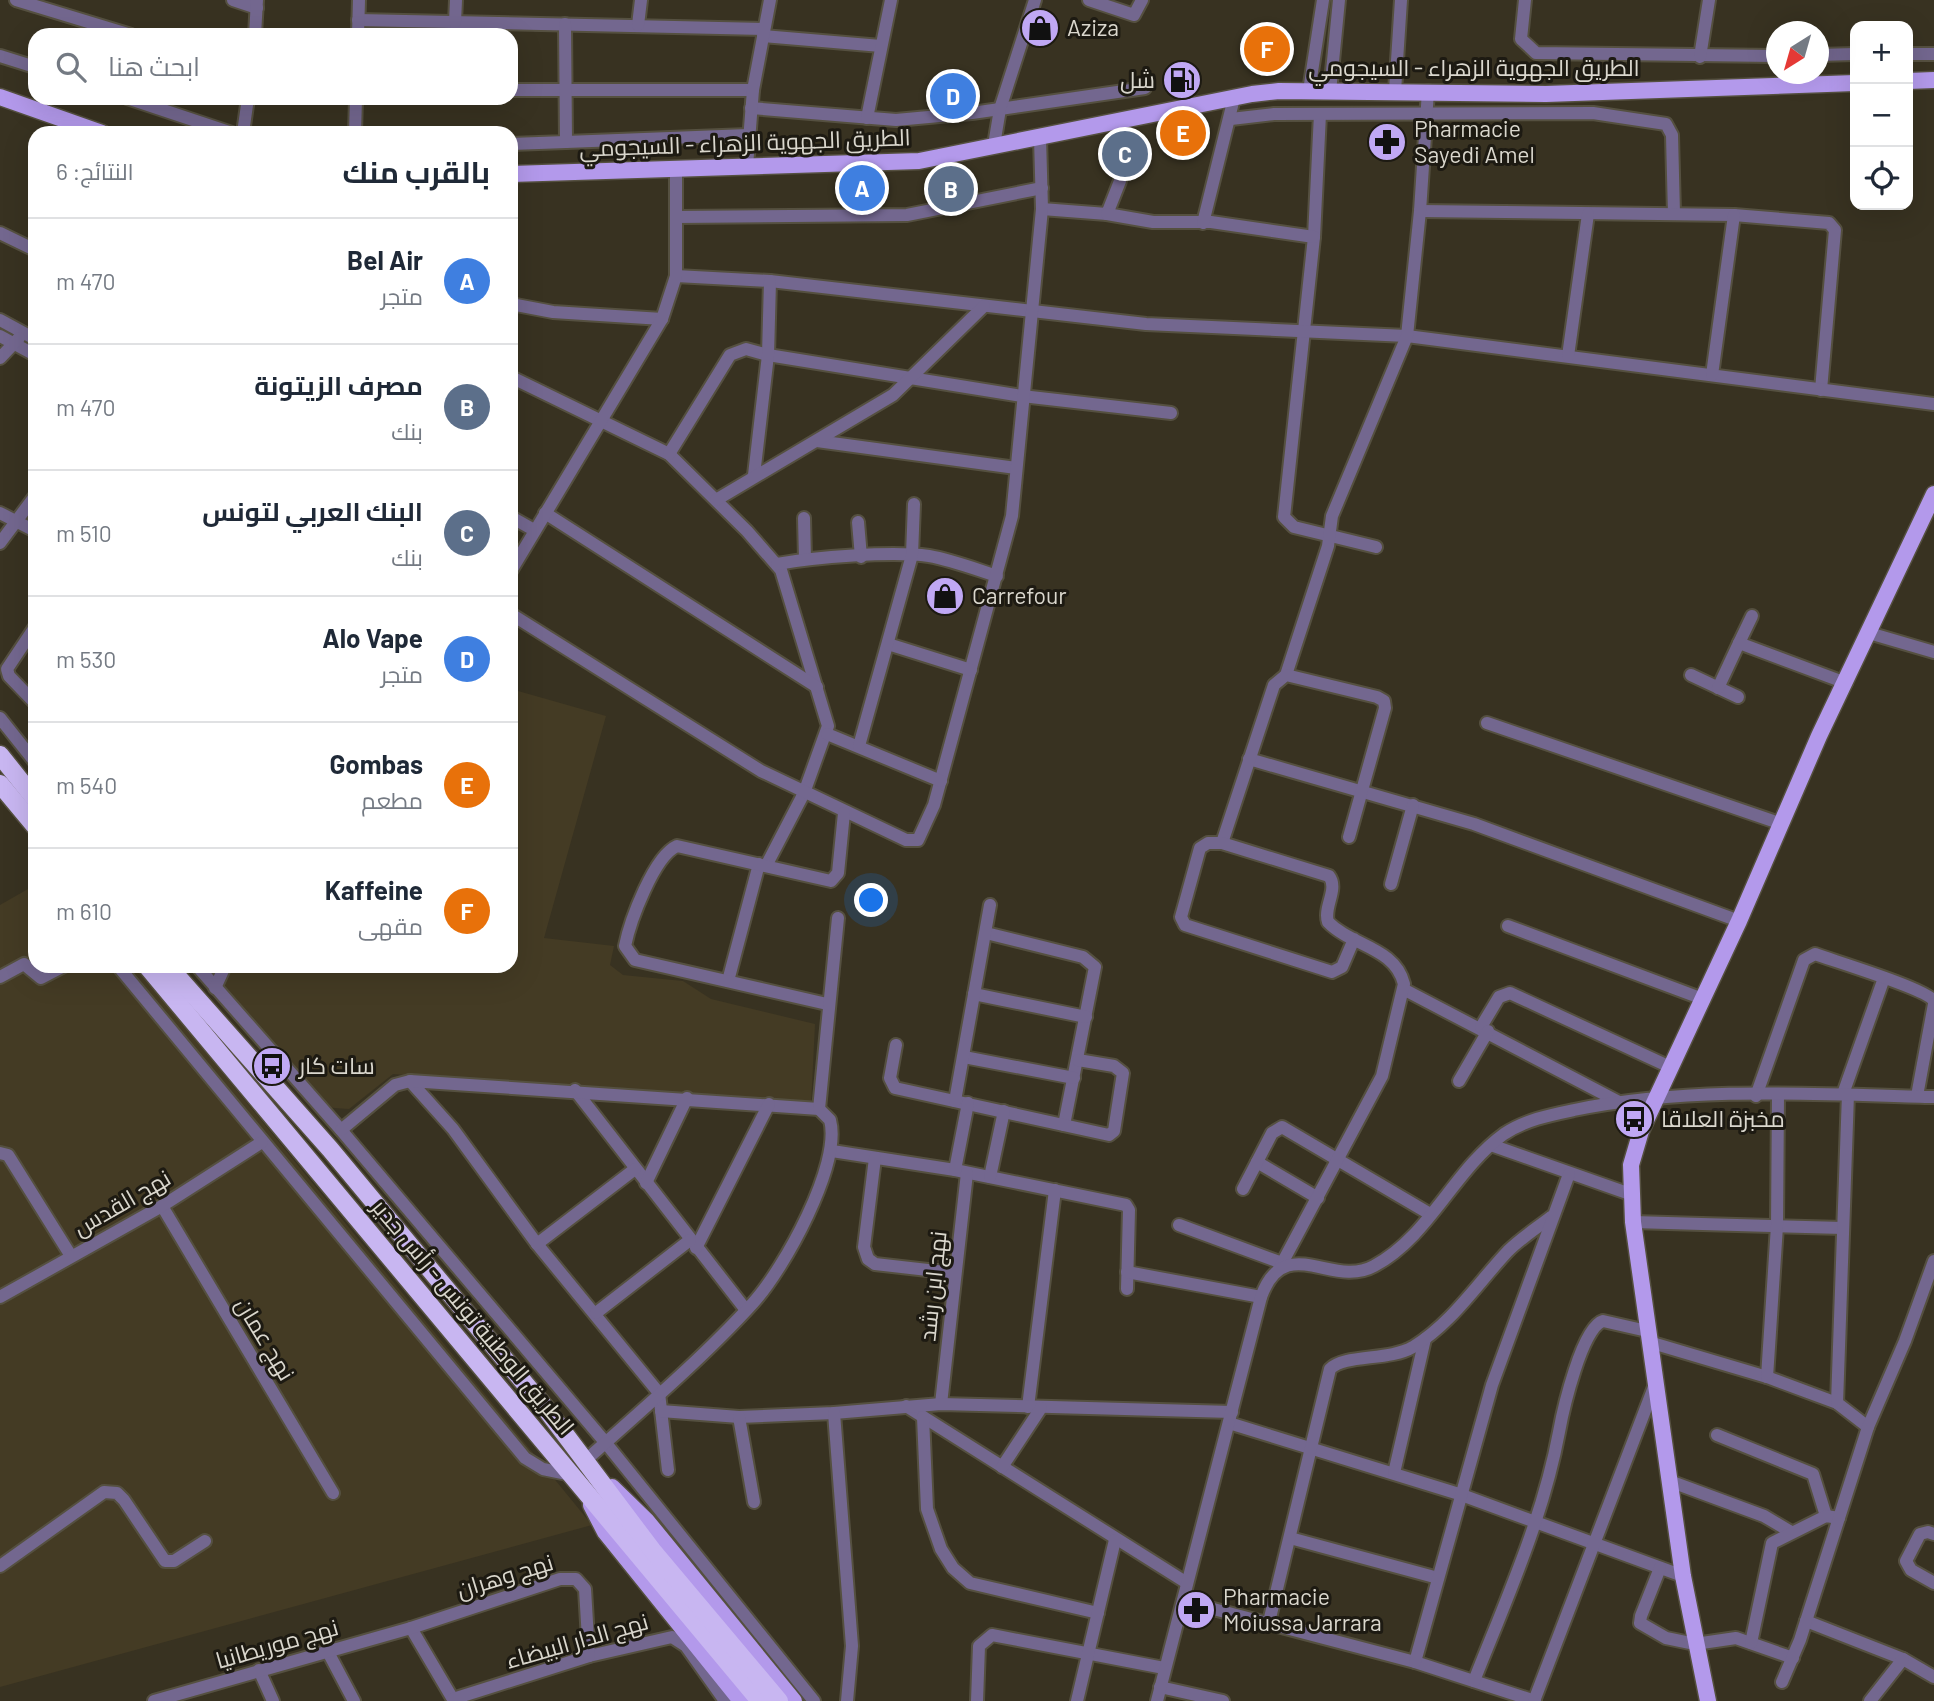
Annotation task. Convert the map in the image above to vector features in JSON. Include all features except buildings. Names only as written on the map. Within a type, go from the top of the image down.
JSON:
[{"type":"highway","points":[[0,755],[28,790]]},
{"type":"highway","points":[[0,783],[28,817]]},
{"type":"highway","name":"الطريق الوطنية تونس - رأس جدير","points":[[153,973],[576,1479],[648,1554],[779,1701]]},
{"type":"highway","name":"الطريق الوطنية تونس - رأس جدير","points":[[175,973],[330,1149],[588,1463],[648,1554],[760,1701]]},
{"type":"main road","points":[[1913,81],[1934,80]]},
{"type":"main road","name":"الطريق الجهوية الزهراء - السيجومي","points":[[518,174],[895,163],[1040,138],[1279,91],[1546,94],[1850,83]]},
{"type":"main road","points":[[0,97],[82,126]]},
{"type":"main road","points":[[1708,1701],[1683,1576],[1672,1482],[1654,1387],[1630,1194],[1633,1157],[1656,1098],[1934,494]]},
{"type":"main road","points":[[588,1463],[647,1521],[794,1701]]},
{"type":"main road","points":[[576,1479],[605,1532],[741,1701]]},
{"type":"street","points":[[16,0],[108,28]]},
{"type":"street","points":[[233,0],[257,4],[255,28]]},
{"type":"street","points":[[358,28],[359,0]]},
{"type":"street","points":[[455,22],[456,0]]},
{"type":"street","points":[[638,25],[641,0]]},
{"type":"street","points":[[747,166],[753,90],[770,0]]},
{"type":"street","points":[[867,118],[891,0]]},
{"type":"street","points":[[994,145],[1000,109],[1035,0]]},
{"type":"street","points":[[1089,0],[1134,15],[1142,0]]},
{"type":"street","points":[[1309,91],[1323,0]]},
{"type":"street","points":[[1330,92],[1339,0]]},
{"type":"street","points":[[1395,91],[1401,0]]},
{"type":"street","points":[[1525,0],[1521,39],[1535,53],[1766,56]]},
{"type":"street","points":[[1700,57],[1709,0]]},
{"type":"street","points":[[358,20],[638,25],[764,33],[881,46]]},
{"type":"street","points":[[565,24],[566,142]]},
{"type":"street","points":[[1829,55],[1850,54]]},
{"type":"street","points":[[1913,54],[1934,54]]},
{"type":"street","points":[[0,56],[28,65]]},
{"type":"street","points":[[751,108],[867,118],[918,118],[1145,88]]},
{"type":"street","points":[[518,90],[753,90]]},
{"type":"street","points":[[1222,843],[1274,685],[1286,675],[1330,534],[1336,506],[1407,336],[1420,211],[1428,91]]},
{"type":"street","points":[[1203,223],[1231,119],[1234,98]]},
{"type":"street","points":[[148,105],[211,126]]},
{"type":"street","points":[[244,126],[247,105]]},
{"type":"street","points":[[355,126],[356,105]]},
{"type":"street","points":[[1231,119],[1274,114],[1592,113],[1666,124],[1672,135],[1674,214]]},
{"type":"street","points":[[1320,114],[1314,237],[1284,517],[1294,527],[1376,547]]},
{"type":"street","points":[[518,144],[748,135]]},
{"type":"street","points":[[518,618],[734,755],[844,813],[906,840],[916,841],[924,831],[941,781],[1009,534],[1042,209],[1040,138]]},
{"type":"street","points":[[518,559],[662,319],[676,276],[676,169]]},
{"type":"street","points":[[1107,214],[1121,181]]},
{"type":"street","points":[[676,217],[907,215],[1041,188]]},
{"type":"street","points":[[1042,209],[1107,214],[1153,222],[1203,223],[1314,237]]},
{"type":"street","points":[[1420,211],[1734,215],[1809,219],[1829,223],[1835,230],[1821,390]]},
{"type":"street","points":[[1568,356],[1588,214]]},
{"type":"street","points":[[1712,376],[1734,215]]},
{"type":"street","points":[[0,233],[28,247]]},
{"type":"street","points":[[676,276],[770,281],[1158,325],[1407,336],[1934,404]]},
{"type":"street","points":[[754,475],[768,355],[770,281]]},
{"type":"street","points":[[518,305],[552,312],[662,319]]},
{"type":"street","points":[[716,500],[754,475],[893,395],[984,306]]},
{"type":"street","points":[[0,320],[28,335]]},
{"type":"street","points":[[0,358],[16,344],[22,332]]},
{"type":"street","points":[[0,336],[28,351]]},
{"type":"street","points":[[669,454],[730,355],[747,349],[768,355],[1022,396],[1171,413]]},
{"type":"street","points":[[518,380],[669,454],[778,564],[792,600],[826,717],[827,734],[804,793],[763,865],[728,981]]},
{"type":"street","points":[[817,441],[1016,468]]},
{"type":"street","points":[[859,746],[912,555],[914,504]]},
{"type":"street","points":[[0,542],[28,506]]},
{"type":"street","points":[[0,513],[28,527]]},
{"type":"street","points":[[545,513],[817,687]]},
{"type":"street","points":[[804,518],[805,559]]},
{"type":"street","points":[[518,521],[534,530]]},
{"type":"street","points":[[858,522],[861,557]]},
{"type":"street","points":[[778,564],[805,559],[912,555],[943,559],[997,576]]},
{"type":"street","points":[[1718,688],[1752,616]]},
{"type":"street","points":[[1869,633],[1934,652]]},
{"type":"street","points":[[28,638],[7,669],[9,676],[28,696]]},
{"type":"street","points":[[1739,643],[1846,683]]},
{"type":"street","points":[[888,644],[971,670]]},
{"type":"street","points":[[1286,675],[1384,701],[1385,708],[1349,837]]},
{"type":"street","points":[[1691,675],[1738,697]]},
{"type":"street","points":[[0,718],[28,753]]},
{"type":"street","points":[[1487,723],[1782,824]]},
{"type":"street","points":[[827,734],[941,781]]},
{"type":"street","points":[[1249,759],[1413,805],[1591,865],[1739,921]]},
{"type":"street","points":[[1391,884],[1413,805]]},
{"type":"street","points":[[828,1004],[635,960],[625,946],[660,859],[671,849],[677,846],[831,881],[836,878],[844,813]]},
{"type":"street","points":[[1157,1701],[1261,1297],[1318,1198],[1382,1076],[1405,990],[1401,973],[1391,960],[1354,939],[1334,928],[1326,919],[1333,885],[1329,876],[1222,843],[1205,844],[1199,851],[1181,917],[1185,925],[1332,972],[1342,967],[1354,939]]},
{"type":"street","name":"نهج ابن رشد","points":[[942,1404],[961,1172],[964,1056],[990,905]]},
{"type":"street","points":[[819,1109],[838,918]]},
{"type":"street","points":[[1508,926],[1703,999]]},
{"type":"street","points":[[986,933],[1083,957],[1092,963],[1096,972],[1064,1125]]},
{"type":"street","points":[[1756,1096],[1804,960],[1815,954],[1930,995],[1934,1002],[1917,1096]]},
{"type":"street","points":[[0,977],[24,964],[28,967]]},
{"type":"street","points":[[35,973],[41,978],[51,973]]},
{"type":"street","points":[[124,973],[525,1458],[543,1469],[576,1479]]},
{"type":"street","points":[[203,973],[341,1130],[605,1442],[814,1701]]},
{"type":"street","points":[[215,988],[222,973]]},
{"type":"street","points":[[1837,1403],[1846,1094],[1884,978]]},
{"type":"street","points":[[1405,990],[1484,1029],[1619,1103]]},
{"type":"street","points":[[1459,1081],[1499,997],[1510,993],[1671,1068]]},
{"type":"street","points":[[974,994],[1086,1017]]},
{"type":"street","points":[[896,1045],[890,1078],[893,1087],[1106,1135],[1112,1133],[1124,1073],[1118,1067],[1078,1060]]},
{"type":"street","points":[[964,1056],[1074,1078]]},
{"type":"street","points":[[341,1130],[395,1085],[410,1081],[769,1104],[819,1109],[830,1120],[832,1151],[824,1177],[803,1222],[773,1275],[746,1310],[605,1442],[588,1463]]},
{"type":"street","points":[[410,1081],[453,1129],[537,1244],[659,1393],[668,1471]]},
{"type":"street","points":[[575,1090],[746,1310]]},
{"type":"street","points":[[1179,1225],[1280,1266],[1303,1263],[1348,1272],[1364,1271],[1389,1257],[1491,1144],[1531,1121],[1656,1098],[1846,1094],[1934,1097]]},
{"type":"street","points":[[1767,1377],[1777,1226],[1778,1095]]},
{"type":"street","points":[[646,1183],[687,1098]]},
{"type":"street","points":[[596,1313],[693,1244],[769,1104]]},
{"type":"street","points":[[990,1177],[1004,1111]]},
{"type":"street","points":[[1243,1189],[1272,1133],[1280,1127],[1338,1158],[1430,1214]]},
{"type":"street","name":"نهج القدس","points":[[0,1297],[162,1206],[262,1142]]},
{"type":"street","points":[[1491,1144],[1630,1194]]},
{"type":"street","points":[[832,1151],[990,1177],[1128,1207],[1127,1289]]},
{"type":"street","points":[[0,1153],[8,1155],[71,1256]]},
{"type":"street","points":[[875,1158],[864,1247],[867,1259],[875,1264],[954,1273]]},
{"type":"street","points":[[1257,1162],[1318,1198]]},
{"type":"street","points":[[537,1244],[635,1169]]},
{"type":"street","points":[[1415,1662],[1459,1494],[1492,1385],[1551,1217],[1569,1174]]},
{"type":"street","points":[[1028,1406],[1055,1190]]},
{"type":"street","name":"نهج عمان","points":[[162,1206],[333,1493]]},
{"type":"street","points":[[1269,1622],[1334,1365],[1352,1360],[1392,1356],[1425,1339],[1443,1325],[1509,1250],[1551,1217]]},
{"type":"street","points":[[1633,1222],[1843,1228]]},
{"type":"street","points":[[1782,1682],[1806,1621],[1832,1517],[1905,1341],[1934,1261]]},
{"type":"street","points":[[1127,1272],[1261,1297]]},
{"type":"street","points":[[1474,1681],[1549,1475],[1569,1390],[1591,1329],[1603,1321],[1837,1403],[1868,1427]]},
{"type":"street","points":[[1394,1473],[1425,1339]]},
{"type":"street","points":[[1183,1601],[1415,1662],[1535,1701],[1654,1387]]},
{"type":"street","points":[[661,1411],[739,1417],[942,1404],[1028,1406],[1231,1418],[1311,1448],[1459,1494],[1683,1576]]},
{"type":"street","points":[[905,1406],[1187,1583]]},
{"type":"street","points":[[1002,1467],[1041,1408]]},
{"type":"street","points":[[834,1413],[852,1646],[847,1701]]},
{"type":"street","points":[[739,1417],[754,1502]]},
{"type":"street","points":[[923,1417],[927,1509],[940,1549],[953,1568],[970,1583],[1097,1613]]},
{"type":"street","points":[[1717,1435],[1813,1474],[1832,1517]]},
{"type":"street","points":[[1672,1482],[1764,1516],[1791,1532]]},
{"type":"street","points":[[0,1566],[104,1492],[117,1493],[124,1500],[164,1561],[174,1561],[205,1541]]},
{"type":"street","points":[[1751,1643],[1771,1546],[1777,1539],[1791,1532],[1832,1517]]},
{"type":"street","points":[[1934,1534],[1920,1534],[1906,1561],[1911,1570],[1934,1583]]},
{"type":"street","points":[[1290,1538],[1438,1578]]},
{"type":"street","points":[[1077,1701],[1115,1539]]},
{"type":"street","points":[[1660,1568],[1640,1623],[1666,1638],[1695,1644],[1725,1637],[1793,1658]]},
{"type":"street","name":"نهج وهران","points":[[411,1628],[571,1578],[585,1589],[589,1656]]},
{"type":"street","points":[[1806,1621],[1903,1659],[1934,1677]]},
{"type":"street","points":[[411,1628],[454,1700]]},
{"type":"street","name":"نهج موريطانيا","points":[[154,1701],[184,1697],[259,1670],[411,1628]]},
{"type":"street","points":[[977,1701],[979,1646],[989,1636],[1164,1668]]},
{"type":"street","name":"نهج الدار البيضاء","points":[[454,1700],[589,1656],[672,1637],[686,1646],[725,1701]]},
{"type":"street","points":[[328,1652],[354,1701]]},
{"type":"street","points":[[1870,1701],[1903,1659]]},
{"type":"street","points":[[259,1670],[274,1701]]},
{"type":"street","points":[[1160,1687],[1223,1701]]},
{"type":"shaded area","points":[[518,691],[606,716],[544,938],[614,946],[610,965],[623,975],[683,981],[711,999],[815,1024],[811,1106],[393,1074],[349,1109],[321,1107],[222,985],[227,973],[518,973]]},
{"type":"shaded area","points":[[28,889],[28,973],[141,973],[592,1525],[0,1687],[0,905]]},
{"type":"place","name":"Aziza","points":[[1040,28]]},
{"type":"place","name":"Kaffeine","points":[[1267,49]]},
{"type":"place","name":"شل","points":[[1182,80]]},
{"type":"place","name":"Alo Vape","points":[[953,96]]},
{"type":"place","name":"Gombas","points":[[1183,133]]},
{"type":"place","name":"Pharmacie Sayedi Amel","points":[[1387,142]]},
{"type":"place","name":"البنك العربي لتونس","points":[[1125,154]]},
{"type":"place","name":"Bel Air","points":[[862,188]]},
{"type":"place","name":"مصرف الزيتونة","points":[[951,189]]},
{"type":"place","name":"Carrefour","points":[[945,596]]},
{"type":"place","name":"سات كار","points":[[272,1066]]},
{"type":"place","name":"مخبزة العلاقا","points":[[1634,1119]]},
{"type":"place","name":"Pharmacie Moiussa Jarrara","points":[[1196,1610]]}]
